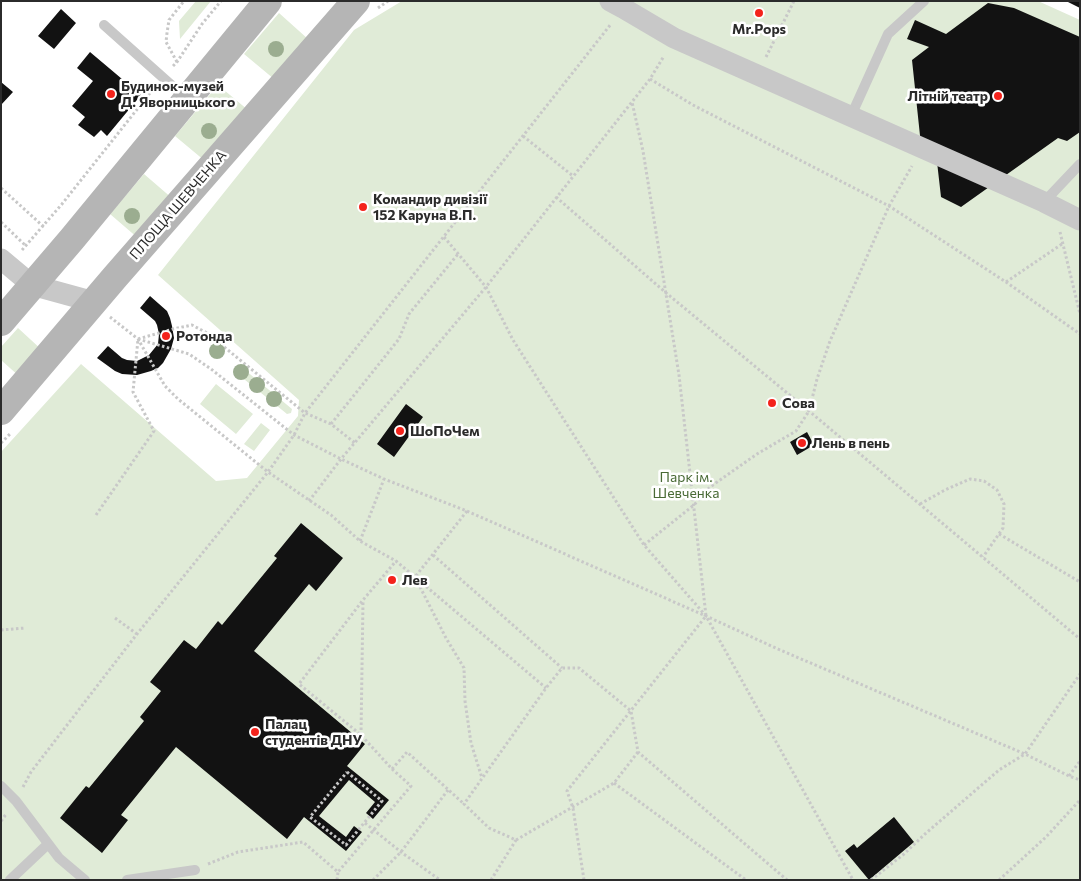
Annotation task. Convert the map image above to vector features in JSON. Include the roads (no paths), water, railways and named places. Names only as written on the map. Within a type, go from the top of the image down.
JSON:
[{"type":"street","points":[[1,322],[72,239],[268,1]]},
{"type":"street","name":"ПЛОЩА ШЕВЧЕНКА","points":[[1,411],[102,309],[356,1]]},
{"type":"street","points":[[617,4],[674,38],[1080,220]]},
{"type":"street","points":[[5,262],[32,286],[102,309]]},
{"type":"lane","points":[[851,116],[888,34],[924,1]]},
{"type":"lane","points":[[104,25],[188,99]]},
{"type":"lane","points":[[1050,205],[1080,164]]},
{"type":"lane","points":[[1,786],[16,801],[59,858],[85,880]]},
{"type":"lane","points":[[10,880],[48,844]]},
{"type":"lane","points":[[127,880],[195,870]]},
{"type":"place","name":"Mr.Pops","points":[[759,13]]},
{"type":"place","name":"Будинок-музей Д. Яворницького","points":[[111,94]]},
{"type":"place","name":"Літній театр","points":[[998,96]]},
{"type":"place","name":"Командир дивізії 152 Каруна В.П.","points":[[363,207]]},
{"type":"place","name":"Ротонда","points":[[166,336]]},
{"type":"place","name":"Сова","points":[[772,403]]},
{"type":"place","name":"ШоПоЧем","points":[[400,431]]},
{"type":"place","name":"Лень в пень","points":[[802,443]]},
{"type":"place","name":"Лев","points":[[392,580]]},
{"type":"place","name":"Палац студентів ДНУ","points":[[255,732]]},
{"type":"park label","name":"Парк iм. Шевченка","points":[[686,486]]}]
